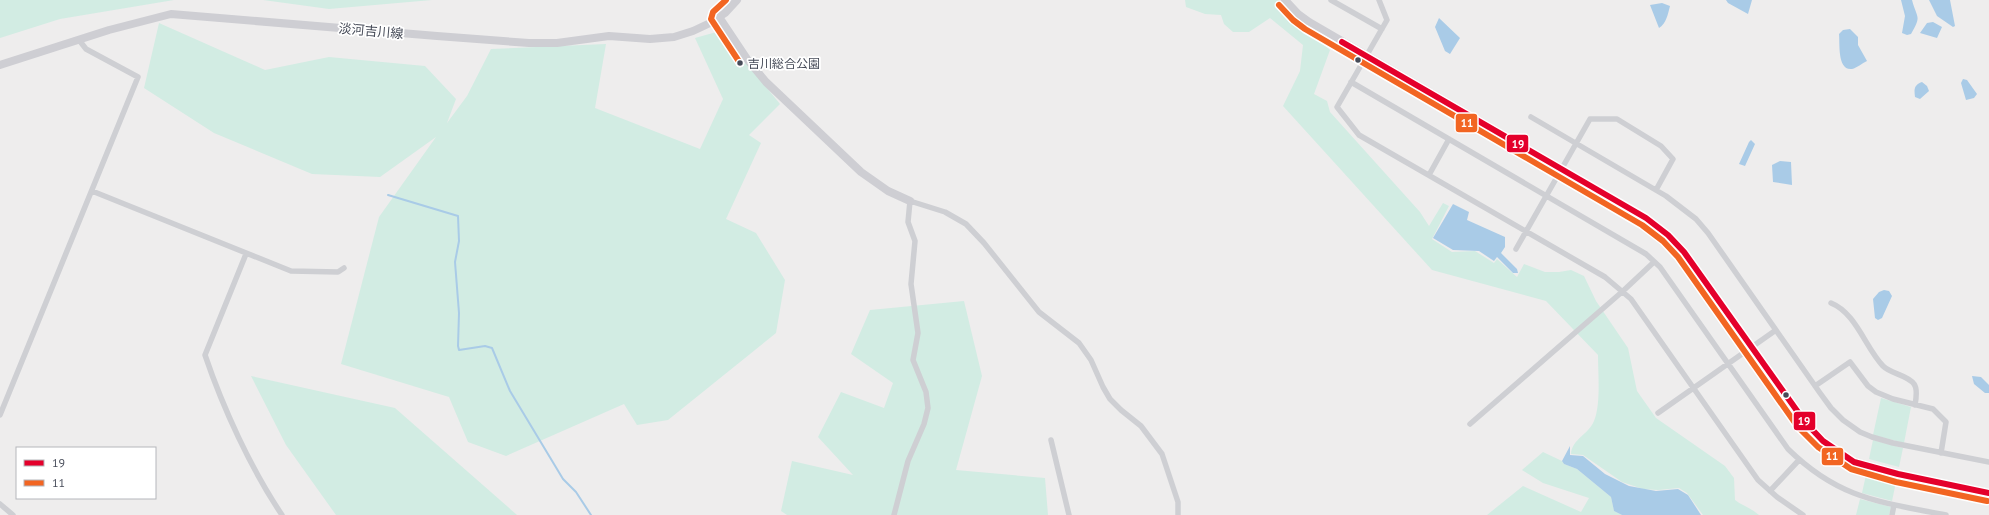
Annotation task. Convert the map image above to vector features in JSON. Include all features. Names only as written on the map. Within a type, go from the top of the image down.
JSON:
[{"type":"street","name":"淡河吉川線","points":[[0,65],[79,40],[171,14],[301,26],[528,43],[557,43],[609,36],[650,39],[674,37],[702,27],[725,13],[737,0]]},
{"type":"street","points":[[1286,0],[1298,14],[1309,22],[1646,218],[1668,235],[1684,252],[1805,422],[1823,441],[1838,453],[1854,462],[1874,468],[1989,493]]},
{"type":"street","points":[[1331,0],[1382,29]]},
{"type":"street","points":[[1379,0],[1387,20],[1337,107],[1359,134],[1605,277],[1623,291],[1631,299],[1758,480],[1770,491],[1803,515]]},
{"type":"street","points":[[719,17],[747,59],[766,82],[866,176],[888,191],[910,201],[945,212],[966,224],[984,243],[1039,312],[1079,343],[1091,360],[1102,387],[1110,399],[1141,426],[1162,454],[1178,502],[1178,515]]},
{"type":"street","points":[[0,415],[138,77],[86,49],[79,40]]},
{"type":"street","points":[[1351,82],[1646,254],[1666,276],[1727,365],[1788,449],[1799,460],[1820,476],[1836,486],[1860,497],[1946,515]]},
{"type":"street","points":[[1531,117],[1656,190],[1694,217],[1831,408],[1860,432],[1880,440],[1989,462]]},
{"type":"street","points":[[1516,248],[1590,120],[1616,119],[1661,146],[1673,159],[1656,190]]},
{"type":"street","points":[[1429,175],[1449,139]]},
{"type":"street","points":[[92,191],[291,272],[338,272],[344,268]]},
{"type":"street","points":[[894,515],[908,461],[924,424],[928,408],[926,392],[912,360],[918,333],[911,284],[915,241],[908,222],[910,201]]},
{"type":"street","points":[[246,254],[205,355],[218,393],[268,494],[282,515]]},
{"type":"street","points":[[1470,424],[1623,291],[1654,262]]},
{"type":"street","points":[[1831,303],[1839,306],[1847,315],[1882,365],[1891,372],[1914,383],[1917,388],[1915,405]]},
{"type":"street","points":[[1658,413],[1776,330]]},
{"type":"street","points":[[1815,386],[1850,362],[1868,386],[1876,392],[1893,400],[1934,409],[1946,422],[1941,453]]},
{"type":"street","points":[[1051,440],[1069,515]]},
{"type":"street","points":[[1770,491],[1799,460]]},
{"type":"street","points":[[0,504],[13,515]]},
{"type":"street","points":[[1892,515],[1894,505]]},
{"type":"green space","points":[[0,0],[174,0],[60,19],[0,38]]},
{"type":"green space","points":[[263,0],[432,0],[329,9]]},
{"type":"green space","points":[[1185,0],[1279,0],[1288,15],[1330,50],[1314,94],[1327,101],[1330,112],[1420,212],[1429,226],[1443,203],[1449,206],[1432,239],[1452,252],[1475,251],[1494,263],[1497,259],[1517,277],[1524,264],[1545,272],[1571,270],[1584,276],[1596,301],[1628,348],[1637,391],[1656,418],[1725,466],[1734,478],[1735,500],[1759,515],[1703,515],[1687,493],[1679,488],[1658,490],[1643,489],[1622,482],[1583,455],[1571,454],[1577,440],[1592,426],[1596,414],[1599,389],[1598,355],[1546,301],[1432,270],[1283,106],[1300,71],[1303,45],[1270,18],[1249,32],[1233,32],[1224,24],[1221,15],[1205,14],[1186,7]]},
{"type":"green space","name":"吉川総合公園","points":[[159,23],[265,70],[329,57],[425,66],[456,99],[447,123],[467,96],[491,49],[606,44],[595,108],[700,149],[723,99],[695,38],[720,31],[780,104],[749,135],[761,143],[726,219],[756,233],[785,280],[776,333],[668,420],[637,425],[624,404],[506,456],[468,442],[449,397],[341,364],[379,217],[436,137],[380,177],[312,174],[214,133],[144,88]]},
{"type":"green space","points":[[964,301],[982,376],[956,470],[1045,478],[1048,515],[787,515],[781,511],[792,461],[853,475],[818,437],[841,392],[884,408],[893,383],[851,354],[870,310]]},
{"type":"green space","points":[[251,376],[395,408],[517,515],[336,515],[286,445]]},
{"type":"green space","points":[[1881,398],[1911,407],[1904,443],[1873,435]]},
{"type":"green space","points":[[1873,440],[1903,448],[1899,467],[1869,459]]},
{"type":"green space","points":[[1543,452],[1562,461],[1564,464],[1577,469],[1611,497],[1614,511],[1622,515],[1487,515],[1523,486],[1581,512],[1589,498],[1543,483],[1522,470]]},
{"type":"green space","points":[[1866,475],[1896,482],[1892,501],[1862,493]]},
{"type":"green space","points":[[1860,499],[1891,507],[1889,515],[1856,515]]},
{"type":"water","points":[[1726,0],[1752,0],[1748,14],[1728,3]]},
{"type":"water","points":[[1901,0],[1912,0],[1918,17],[1911,34],[1907,35],[1902,33],[1905,16]]},
{"type":"water","points":[[1929,0],[1950,0],[1955,26],[1953,27],[1937,16]]},
{"type":"water","points":[[1662,3],[1670,6],[1665,21],[1659,28],[1650,5]]},
{"type":"water","points":[[1439,18],[1460,38],[1450,54],[1445,51],[1435,27]]},
{"type":"water","points":[[1933,22],[1942,27],[1937,38],[1920,33],[1927,23]]},
{"type":"water","points":[[1850,29],[1858,37],[1858,45],[1867,61],[1852,69],[1844,66],[1840,56],[1839,34],[1843,30]]},
{"type":"water","points":[[1963,79],[1967,80],[1977,94],[1974,98],[1966,100],[1961,83]]},
{"type":"water","points":[[1922,82],[1927,86],[1929,91],[1920,99],[1915,97],[1915,90],[1917,84]]},
{"type":"water","points":[[1751,140],[1755,144],[1745,166],[1739,164],[1749,142]]},
{"type":"water","points":[[1780,161],[1791,162],[1792,185],[1773,182],[1772,165]]},
{"type":"water","points":[[1453,204],[1469,212],[1467,220],[1505,237],[1505,247],[1501,253],[1517,269],[1518,273],[1513,273],[1497,257],[1494,261],[1479,251],[1453,250],[1433,238]]},
{"type":"water","points":[[1884,290],[1889,291],[1892,296],[1882,318],[1878,320],[1875,318],[1873,299],[1879,292]]},
{"type":"water","points":[[1972,376],[1981,377],[1989,385],[1989,393],[1985,393],[1974,384]]},
{"type":"water","points":[[1570,446],[1570,455],[1583,456],[1605,474],[1629,486],[1656,491],[1678,489],[1688,495],[1701,515],[1622,515],[1614,511],[1611,497],[1577,469],[1564,464],[1562,461]]},
{"type":"waterway","points":[[388,195],[458,216],[459,241],[455,262],[459,313],[459,350],[485,346],[492,348],[510,391],[563,479],[576,492],[591,515]]},
{"type":"transit line","name":"11","points":[[726,0],[713,12],[711,19],[740,63]]},
{"type":"transit line","name":"11","points":[[1279,5],[1293,20],[1305,29],[1642,225],[1663,241],[1678,257],[1798,427],[1818,447],[1851,469],[1896,482],[1987,501]]},
{"type":"transit line","name":"19","points":[[1342,42],[1646,218],[1668,235],[1684,252],[1805,422],[1823,441],[1854,462],[1898,474],[1989,493]]},
{"type":"place","name":"吉川総合公園","points":[[740,63]]}]
